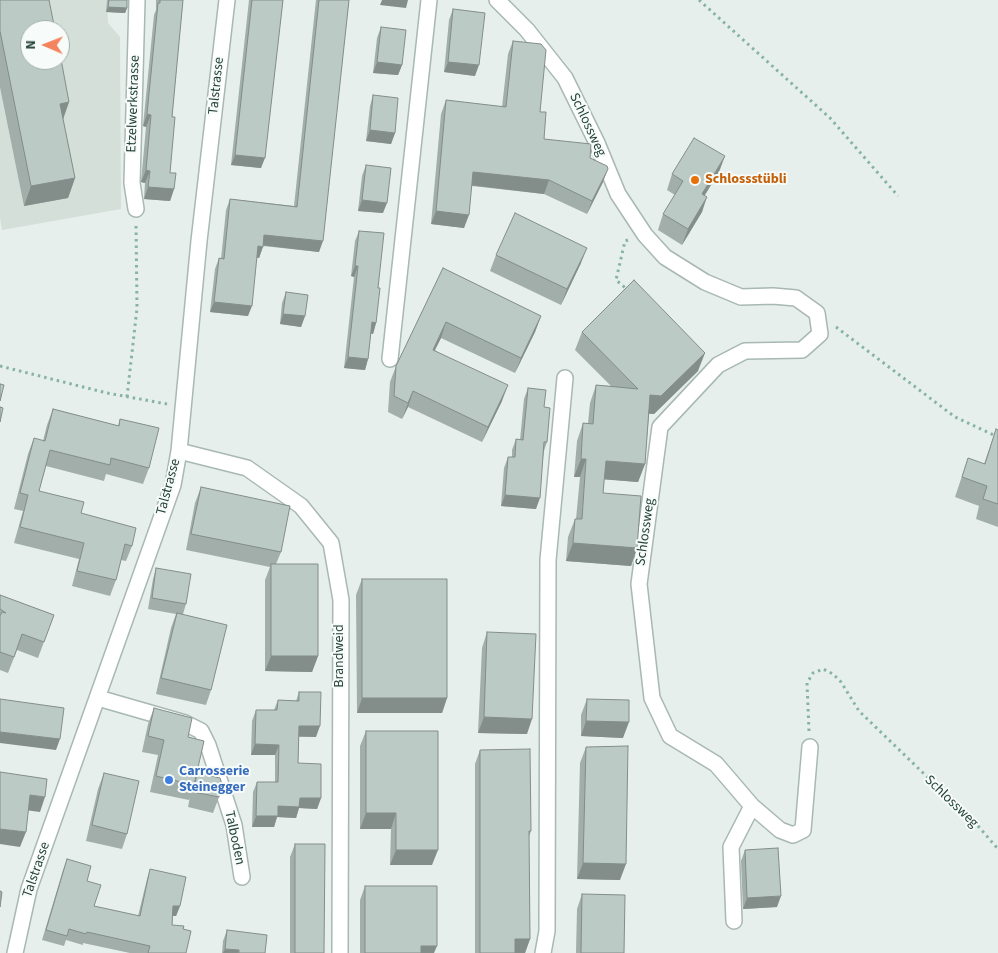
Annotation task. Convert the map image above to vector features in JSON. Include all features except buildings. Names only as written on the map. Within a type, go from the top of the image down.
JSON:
[{"type":"street","name":"Etzelwerkstrasse","points":[[136,209],[132,183],[137,0]]},
{"type":"street","name":"Talstrasse","points":[[15,953],[29,889],[173,485],[179,450],[200,234],[227,0]]},
{"type":"street","points":[[390,359],[429,0]]},
{"type":"street","name":"Schlossweg","points":[[497,0],[527,30],[564,78],[597,143],[618,194],[645,235],[665,257],[705,282],[741,297],[773,296],[796,298],[818,312],[820,334],[802,350],[744,352],[718,365],[660,427],[639,584],[652,698],[670,736],[716,764],[752,806],[780,830],[793,835],[803,830],[810,747]]},
{"type":"street","points":[[543,953],[547,931],[548,560],[565,378]]},
{"type":"street","name":"Brandweid","points":[[179,450],[247,468],[301,506],[331,544],[341,600],[340,953]]},
{"type":"street","name":"Talboden","points":[[98,698],[185,723],[201,731],[208,745],[234,825],[242,877]]},
{"type":"street","points":[[734,921],[730,847],[752,806]]},
{"type":"path","points":[[700,0],[830,118],[898,196]]},
{"type":"path","points":[[127,397],[137,308],[136,209]]},
{"type":"path","points":[[630,292],[616,280],[625,241],[645,235]]},
{"type":"path","points":[[818,312],[955,417],[998,437]]},
{"type":"path","points":[[0,366],[127,397],[183,406]]},
{"type":"path","name":"Schlossweg","points":[[810,747],[807,683],[814,673],[822,669],[833,674],[841,682],[859,711],[978,826],[998,848]]},
{"type":"shaded area","points":[[0,0],[107,0],[108,23],[120,37],[121,209],[2,230],[0,218]]},
{"type":"place","name":"Schlossstübli","points":[[695,180]]},
{"type":"place","name":"Carrosserie Steinegger","points":[[169,780]]}]
